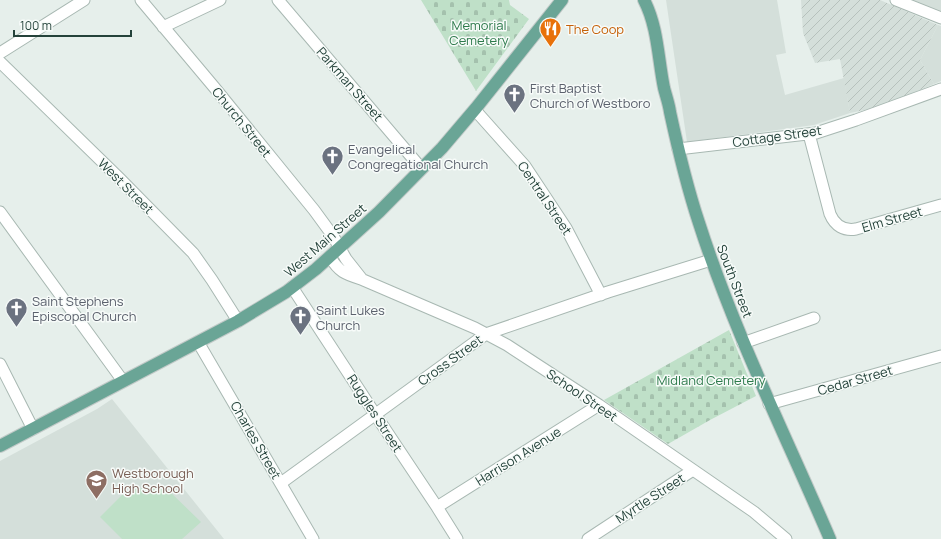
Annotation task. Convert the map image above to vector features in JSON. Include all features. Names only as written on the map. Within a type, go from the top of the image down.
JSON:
[{"type":"main road","name":"West Main Street","points":[[0,446],[238,321],[292,287],[330,258],[379,212],[442,148],[475,110],[562,0]]},
{"type":"main road","name":"South Street","points":[[644,0],[652,21]]},
{"type":"main road","name":"South Street","points":[[651,0],[652,21],[664,88],[678,149],[698,222],[711,260],[769,404],[830,539]]},
{"type":"street","points":[[0,53],[84,0]]},
{"type":"street","name":"Church Street","points":[[141,0],[314,210],[340,248]]},
{"type":"street","points":[[163,27],[220,0]]},
{"type":"street","name":"Parkman Street","points":[[278,0],[421,168]]},
{"type":"street","points":[[896,0],[941,18]]},
{"type":"street","name":"West Street","points":[[0,62],[120,179],[188,248],[212,280],[238,321]]},
{"type":"street","name":"Cottage Street","points":[[678,149],[809,134],[856,120],[941,89]]},
{"type":"street","name":"Central Street","points":[[475,110],[525,166],[566,228],[601,295]]},
{"type":"street","name":"Elm Street","points":[[809,134],[830,214],[836,224],[842,228],[856,229],[941,205]]},
{"type":"street","points":[[0,212],[123,381]]},
{"type":"street","name":"School Street","points":[[340,248],[346,259],[361,279]]},
{"type":"street","name":"School Street","points":[[330,258],[336,268],[344,274],[361,279],[486,334],[507,345],[599,405],[754,512],[786,539]]},
{"type":"street","name":"Cross Street","points":[[281,483],[486,334],[711,260]]},
{"type":"street","name":"Ruggles Street","points":[[292,287],[457,539]]},
{"type":"street","points":[[744,343],[814,318]]},
{"type":"street","name":"Charles Street","points":[[198,342],[313,539]]},
{"type":"street","name":"Cedar Street","points":[[769,404],[941,356]]},
{"type":"street","points":[[0,364],[33,429]]},
{"type":"street","name":"Harrison Avenue","points":[[437,507],[599,405]]},
{"type":"street","name":"Myrtle Street","points":[[588,539],[693,470]]},
{"type":"shaded area","points":[[666,0],[777,0],[786,53],[776,55],[785,95],[844,78],[850,113],[814,125],[687,142]]},
{"type":"shaded area","points":[[801,0],[880,0],[938,25],[920,60],[934,84],[879,107],[850,113],[840,59],[815,63],[803,33]]},
{"type":"shaded area","points":[[896,0],[941,0],[941,18]]},
{"type":"shaded area","points":[[938,25],[941,26],[941,81],[934,84],[920,60]]},
{"type":"shaded area","name":"Westborough High School","points":[[112,399],[224,539],[0,539],[0,461],[97,409]]},
{"type":"green space","name":"Memorial Cemetery","points":[[421,0],[509,0],[510,5],[529,19],[476,91]]},
{"type":"green space","name":"Midland Cemetery","points":[[729,330],[756,396],[668,444],[604,400]]},
{"type":"green space","points":[[156,488],[168,490],[201,522],[182,539],[122,539],[100,517],[124,493],[134,489]]},
{"type":"place","name":"The Coop","points":[[551,48]]},
{"type":"place","name":"First Baptist Church of Westboro","points":[[515,114]]},
{"type":"place","name":"Evangelical Congregational Church","points":[[333,176]]},
{"type":"place","name":"Saint Stephens Episcopal Church","points":[[16,328]]},
{"type":"place","name":"Saint Lukes Church","points":[[301,336]]},
{"type":"place","name":"Westborough High School","points":[[96,500]]}]
